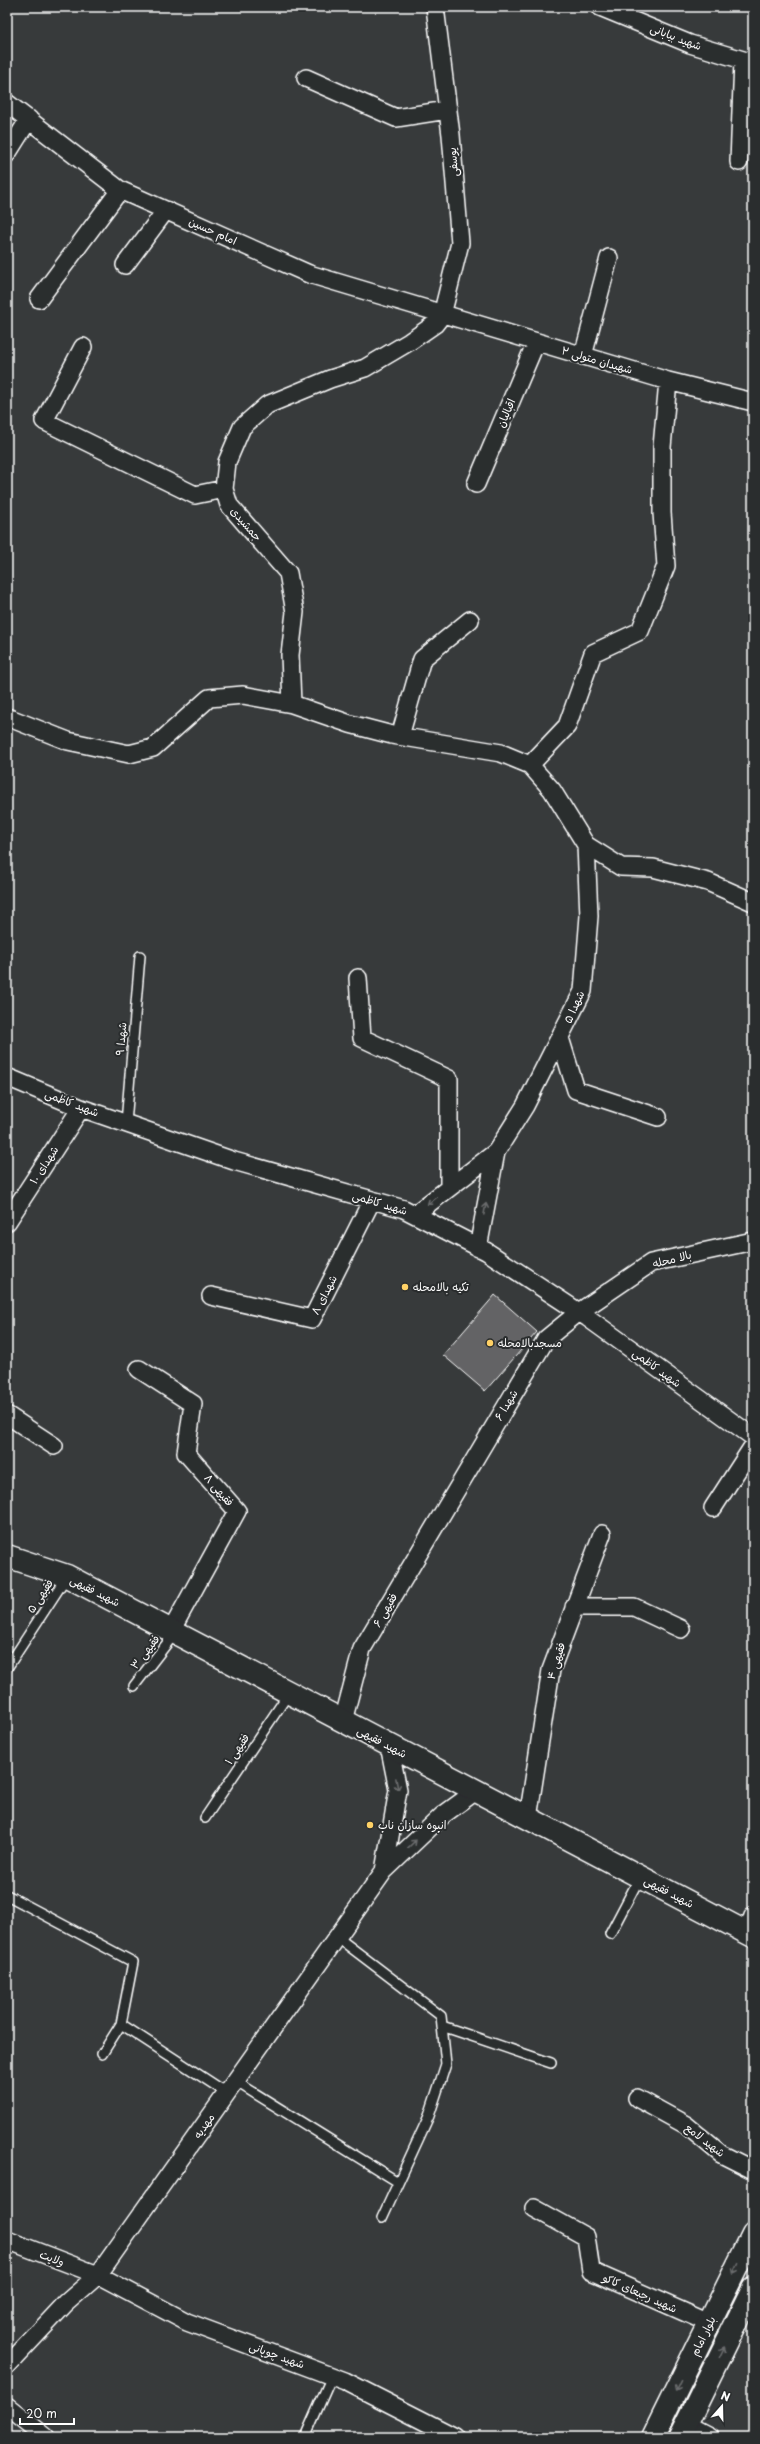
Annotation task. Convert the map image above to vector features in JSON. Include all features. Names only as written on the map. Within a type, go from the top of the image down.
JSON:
[{"type":"main road","name":"شهید فقیهی","points":[[7,1556],[67,1576],[640,1877],[751,1929]]},
{"type":"main road","name":"بلوار امام","points":[[653,2437],[753,2234]]},
{"type":"main road","points":[[683,2431],[753,2291]]},
{"type":"street","name":"یوسفی","points":[[436,7],[460,243],[442,315]]},
{"type":"street","name":"شهید بیابانی","points":[[600,7],[690,44],[748,62]]},
{"type":"street","points":[[739,162],[748,62]]},
{"type":"street","points":[[306,78],[396,118],[447,110]]},
{"type":"street","name":"امام حسین","points":[[7,103],[120,190],[309,274],[442,315]]},
{"type":"street","points":[[7,154],[29,119]]},
{"type":"street","points":[[39,299],[120,190]]},
{"type":"street","points":[[125,265],[166,210]]},
{"type":"street","points":[[583,356],[609,258]]},
{"type":"street","name":"شهیدان متولی ۲","points":[[442,315],[668,381],[753,402]]},
{"type":"street","name":"جمشیدی","points":[[292,704],[290,655],[295,612],[288,573],[229,505],[224,489],[226,462],[242,427],[267,404],[330,379],[364,368],[409,342],[434,324],[442,315]]},
{"type":"street","name":"اقبالیان","points":[[476,484],[536,342]]},
{"type":"street","points":[[83,347],[44,421],[195,495],[224,489]]},
{"type":"street","points":[[530,765],[566,726],[593,653],[640,631],[666,566],[662,513],[662,447],[668,381]]},
{"type":"street","points":[[400,736],[422,659],[470,620]]},
{"type":"street","points":[[7,717],[68,741],[130,754],[153,748],[209,698],[243,694],[292,704],[350,724],[400,736],[501,752],[530,765],[552,790],[586,845],[621,867],[653,868],[708,882],[753,902]]},
{"type":"street","name":"شهدا ۵","points":[[415,1214],[496,1152],[525,1106],[583,991],[589,916],[586,845]]},
{"type":"street","points":[[358,978],[362,1038],[449,1079],[449,1188]]},
{"type":"street","points":[[560,1038],[576,1090],[658,1117]]},
{"type":"street","name":"شهید کاظمی","points":[[7,1077],[81,1108],[234,1161],[404,1209],[415,1214],[478,1248],[579,1312],[753,1437]]},
{"type":"street","name":"شهدای ۱۰","points":[[7,1222],[81,1108]]},
{"type":"street","name":"شهدا ۵","points":[[478,1248],[496,1152]]},
{"type":"street","name":"شهدای ۸","points":[[211,1296],[312,1319],[372,1200]]},
{"type":"street","name":"بالا محله","points":[[579,1312],[651,1263],[753,1241]]},
{"type":"street","name":"شهدا ۶","points":[[445,1508],[546,1339],[579,1312]]},
{"type":"street","name":"فقیهی ۸","points":[[138,1369],[194,1404],[186,1453],[237,1512],[173,1632]]},
{"type":"street","points":[[7,1414],[54,1446]]},
{"type":"street","points":[[713,1508],[753,1446]]},
{"type":"street","name":"فقیهی ۶","points":[[342,1721],[362,1649],[445,1508]]},
{"type":"street","name":"فقیهی ۴","points":[[528,1818],[551,1670],[602,1534]]},
{"type":"street","points":[[574,1607],[634,1607],[681,1629]]},
{"type":"street","points":[[384,1871],[398,1790],[389,1746]]},
{"type":"street","points":[[384,1871],[442,1815],[476,1791]]},
{"type":"street","name":"مهدیه","points":[[7,2366],[66,2303],[98,2275],[384,1871]]},
{"type":"street","name":"شهید لامع","points":[[637,2098],[686,2125],[721,2154],[753,2170]]},
{"type":"street","name":"شهید رجبعای کاکو","points":[[534,2208],[586,2237],[591,2271],[709,2323]]},
{"type":"street","name":"ولایت","points":[[7,2240],[98,2275]]},
{"type":"street","name":"شهید چوپانی","points":[[98,2275],[187,2322],[332,2376],[455,2437]]},
{"type":"street","points":[[7,2406],[46,2437]]},
{"type":"street","points":[[683,2431],[709,2437]]},
{"type":"lane","name":"شهدا ۹","points":[[126,1123],[140,956]]},
{"type":"lane","name":"فقیهی ۵","points":[[7,1668],[67,1576]]},
{"type":"lane","name":"فقیهی ۳","points":[[134,1686],[173,1632]]},
{"type":"lane","name":"فقیهی ۱","points":[[205,1818],[289,1693]]},
{"type":"lane","points":[[610,1934],[640,1877]]},
{"type":"lane","points":[[7,1895],[134,1962],[121,2024],[102,2054]]},
{"type":"lane","points":[[338,1937],[441,2016],[446,2064],[429,2116],[382,2218]]},
{"type":"lane","points":[[121,2024],[398,2182]]},
{"type":"lane","points":[[442,2026],[551,2063]]},
{"type":"lane","points":[[305,2437],[332,2376]]},
{"type":"building","name":"مسجدبالامحله","points":[[495,1295],[537,1332],[485,1391],[443,1355]]},
{"type":"place","name":"تکیه بالامحله","points":[[405,1287]]},
{"type":"place","name":"مسجدبالامحله","points":[[490,1343]]},
{"type":"place","name":"انبوه سازان ناب","points":[[370,1825]]}]
